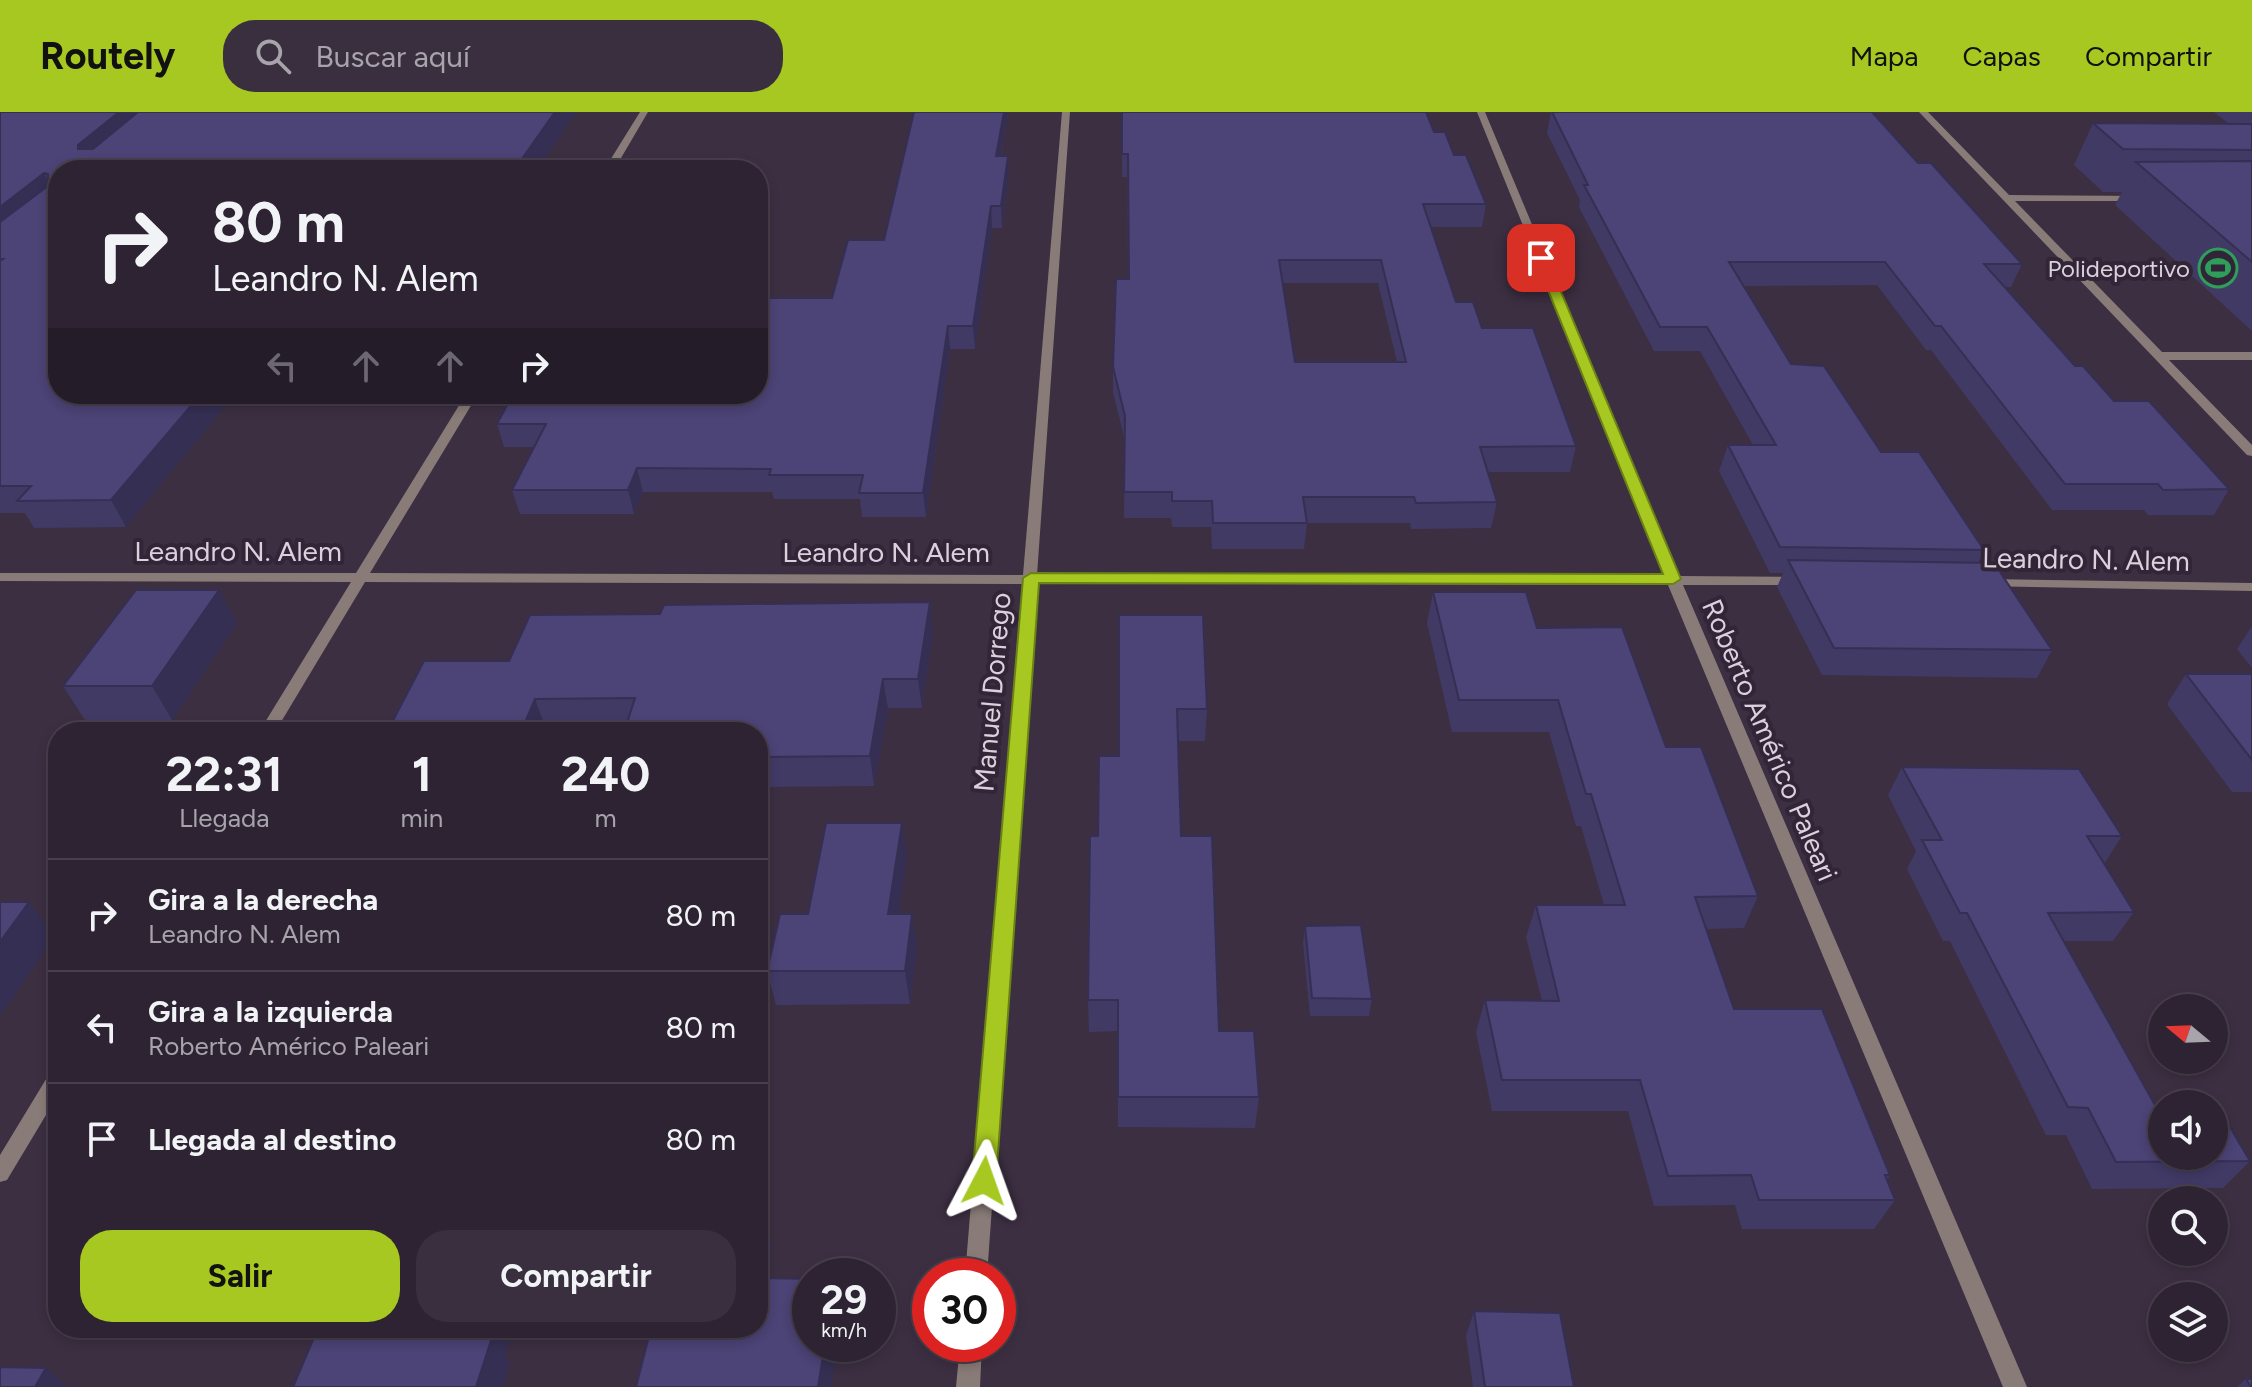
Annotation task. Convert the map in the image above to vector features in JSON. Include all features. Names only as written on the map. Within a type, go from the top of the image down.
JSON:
[{"type":"street","points":[[615,160],[644,112]]},
{"type":"street","name":"Manuel Dorrego","points":[[977,1258],[1066,112]]},
{"type":"street","name":"Roberto Américo Paleari","points":[[1481,112],[1673,579],[2015,1387]]},
{"type":"street","points":[[1923,112],[2252,452]]},
{"type":"street","points":[[2006,198],[2160,198]]},
{"type":"street","points":[[2159,356],[2252,356]]},
{"type":"street","points":[[273,722],[466,404]]},
{"type":"street","name":"Leandro N. Alem","points":[[0,577],[1814,581]]},
{"type":"street","name":"Leandro N. Alem","points":[[1971,583],[2252,587]]},
{"type":"street","points":[[0,1173],[48,1094]]},
{"type":"street","points":[[968,1387],[970,1362]]},
{"type":"building","points":[[0,112],[119,112],[78,145],[78,149],[93,149],[138,112],[555,112],[521,160],[48,160],[48,174],[44,173],[0,207]]},
{"type":"building","points":[[914,112],[1004,112],[996,156],[1008,156],[1001,206],[991,206],[973,326],[948,326],[923,493],[859,493],[863,475],[769,475],[771,469],[637,468],[628,490],[512,490],[546,424],[497,424],[508,404],[768,404],[768,298],[832,298],[848,240],[884,240]]},
{"type":"building","points":[[1122,112],[1426,112],[1434,132],[1445,132],[1454,155],[1466,155],[1486,204],[1423,204],[1456,302],[1473,302],[1482,328],[1533,328],[1576,446],[1480,447],[1497,502],[1416,503],[1414,497],[1303,497],[1307,523],[1213,523],[1212,501],[1172,501],[1172,492],[1124,492],[1125,416],[1113,367],[1116,279],[1129,279],[1128,154],[1122,154]],"holes":[[[1279,260],[1381,260],[1406,362],[1295,362]]]},
{"type":"building","points":[[1552,112],[1872,112],[1918,163],[1931,163],[2022,264],[1984,264],[2075,366],[2083,366],[2114,401],[2149,401],[2229,489],[2163,490],[2158,484],[2065,484],[1941,326],[1935,326],[1885,262],[1729,262],[1791,364],[1824,366],[1881,452],[1919,452],[1984,550],[1780,547],[1728,445],[1776,445],[1707,327],[1660,327],[1584,185],[1588,185]]},
{"type":"building","points":[[2093,123],[2252,124],[2252,150],[2123,149]]},
{"type":"building","points":[[2252,161],[2252,262],[2136,162]]},
{"type":"building","points":[[48,186],[48,404],[193,404],[111,500],[17,501],[31,486],[0,486],[0,261],[3,259],[0,259],[0,222]]},
{"type":"building","points":[[1788,560],[1994,563],[2052,650],[1834,648]]},
{"type":"building","points":[[136,590],[219,590],[152,686],[63,686]]},
{"type":"building","points":[[1433,592],[1526,592],[1537,628],[1622,627],[1666,747],[1701,747],[1758,896],[1695,897],[1734,1009],[1822,1009],[1890,1175],[1885,1175],[1895,1200],[1759,1200],[1751,1175],[1668,1176],[1640,1080],[1502,1080],[1485,1000],[1559,1001],[1536,905],[1625,905],[1591,794],[1586,794],[1558,700],[1459,700]]},
{"type":"building","points":[[930,602],[918,679],[883,679],[870,756],[768,757],[768,722],[627,722],[635,698],[535,699],[525,722],[392,722],[424,661],[509,661],[530,615],[660,614],[664,605]]},
{"type":"building","points":[[1119,615],[1203,615],[1207,709],[1177,709],[1181,836],[1212,836],[1219,1031],[1254,1031],[1259,1097],[1118,1097],[1118,1000],[1088,1000],[1090,836],[1098,836],[1099,756],[1119,756]]},
{"type":"building","points":[[2186,674],[2252,674],[2252,760]]},
{"type":"building","points":[[1902,767],[2079,769],[2122,836],[2087,836],[2134,912],[2048,913],[2148,1093],[2148,1162],[2116,1162],[2088,1108],[2068,1107],[1967,913],[1960,913],[1922,840],[1942,840]]},
{"type":"building","points":[[826,823],[902,823],[888,914],[912,914],[905,971],[768,971],[780,914],[808,914]]},
{"type":"building","points":[[0,902],[29,902],[0,942]]},
{"type":"building","points":[[1361,925],[1372,999],[1312,998],[1305,926]]},
{"type":"building","points":[[2228,1124],[2250,1161],[2228,1161]]},
{"type":"building","points":[[768,1278],[792,1279],[792,1362],[822,1362],[818,1387],[636,1387],[648,1338],[768,1338]]},
{"type":"building","points":[[1474,1311],[1560,1313],[1574,1387],[1485,1387]]},
{"type":"building","points":[[314,1338],[492,1338],[476,1387],[293,1387]]},
{"type":"building","points":[[0,1367],[46,1368],[35,1387],[0,1387]]},
{"type":"place","name":"Polideportivo","points":[[2218,268]]},
{"type":"route","points":[[984,1181],[1031,578],[1673,579],[1541,258]]}]
